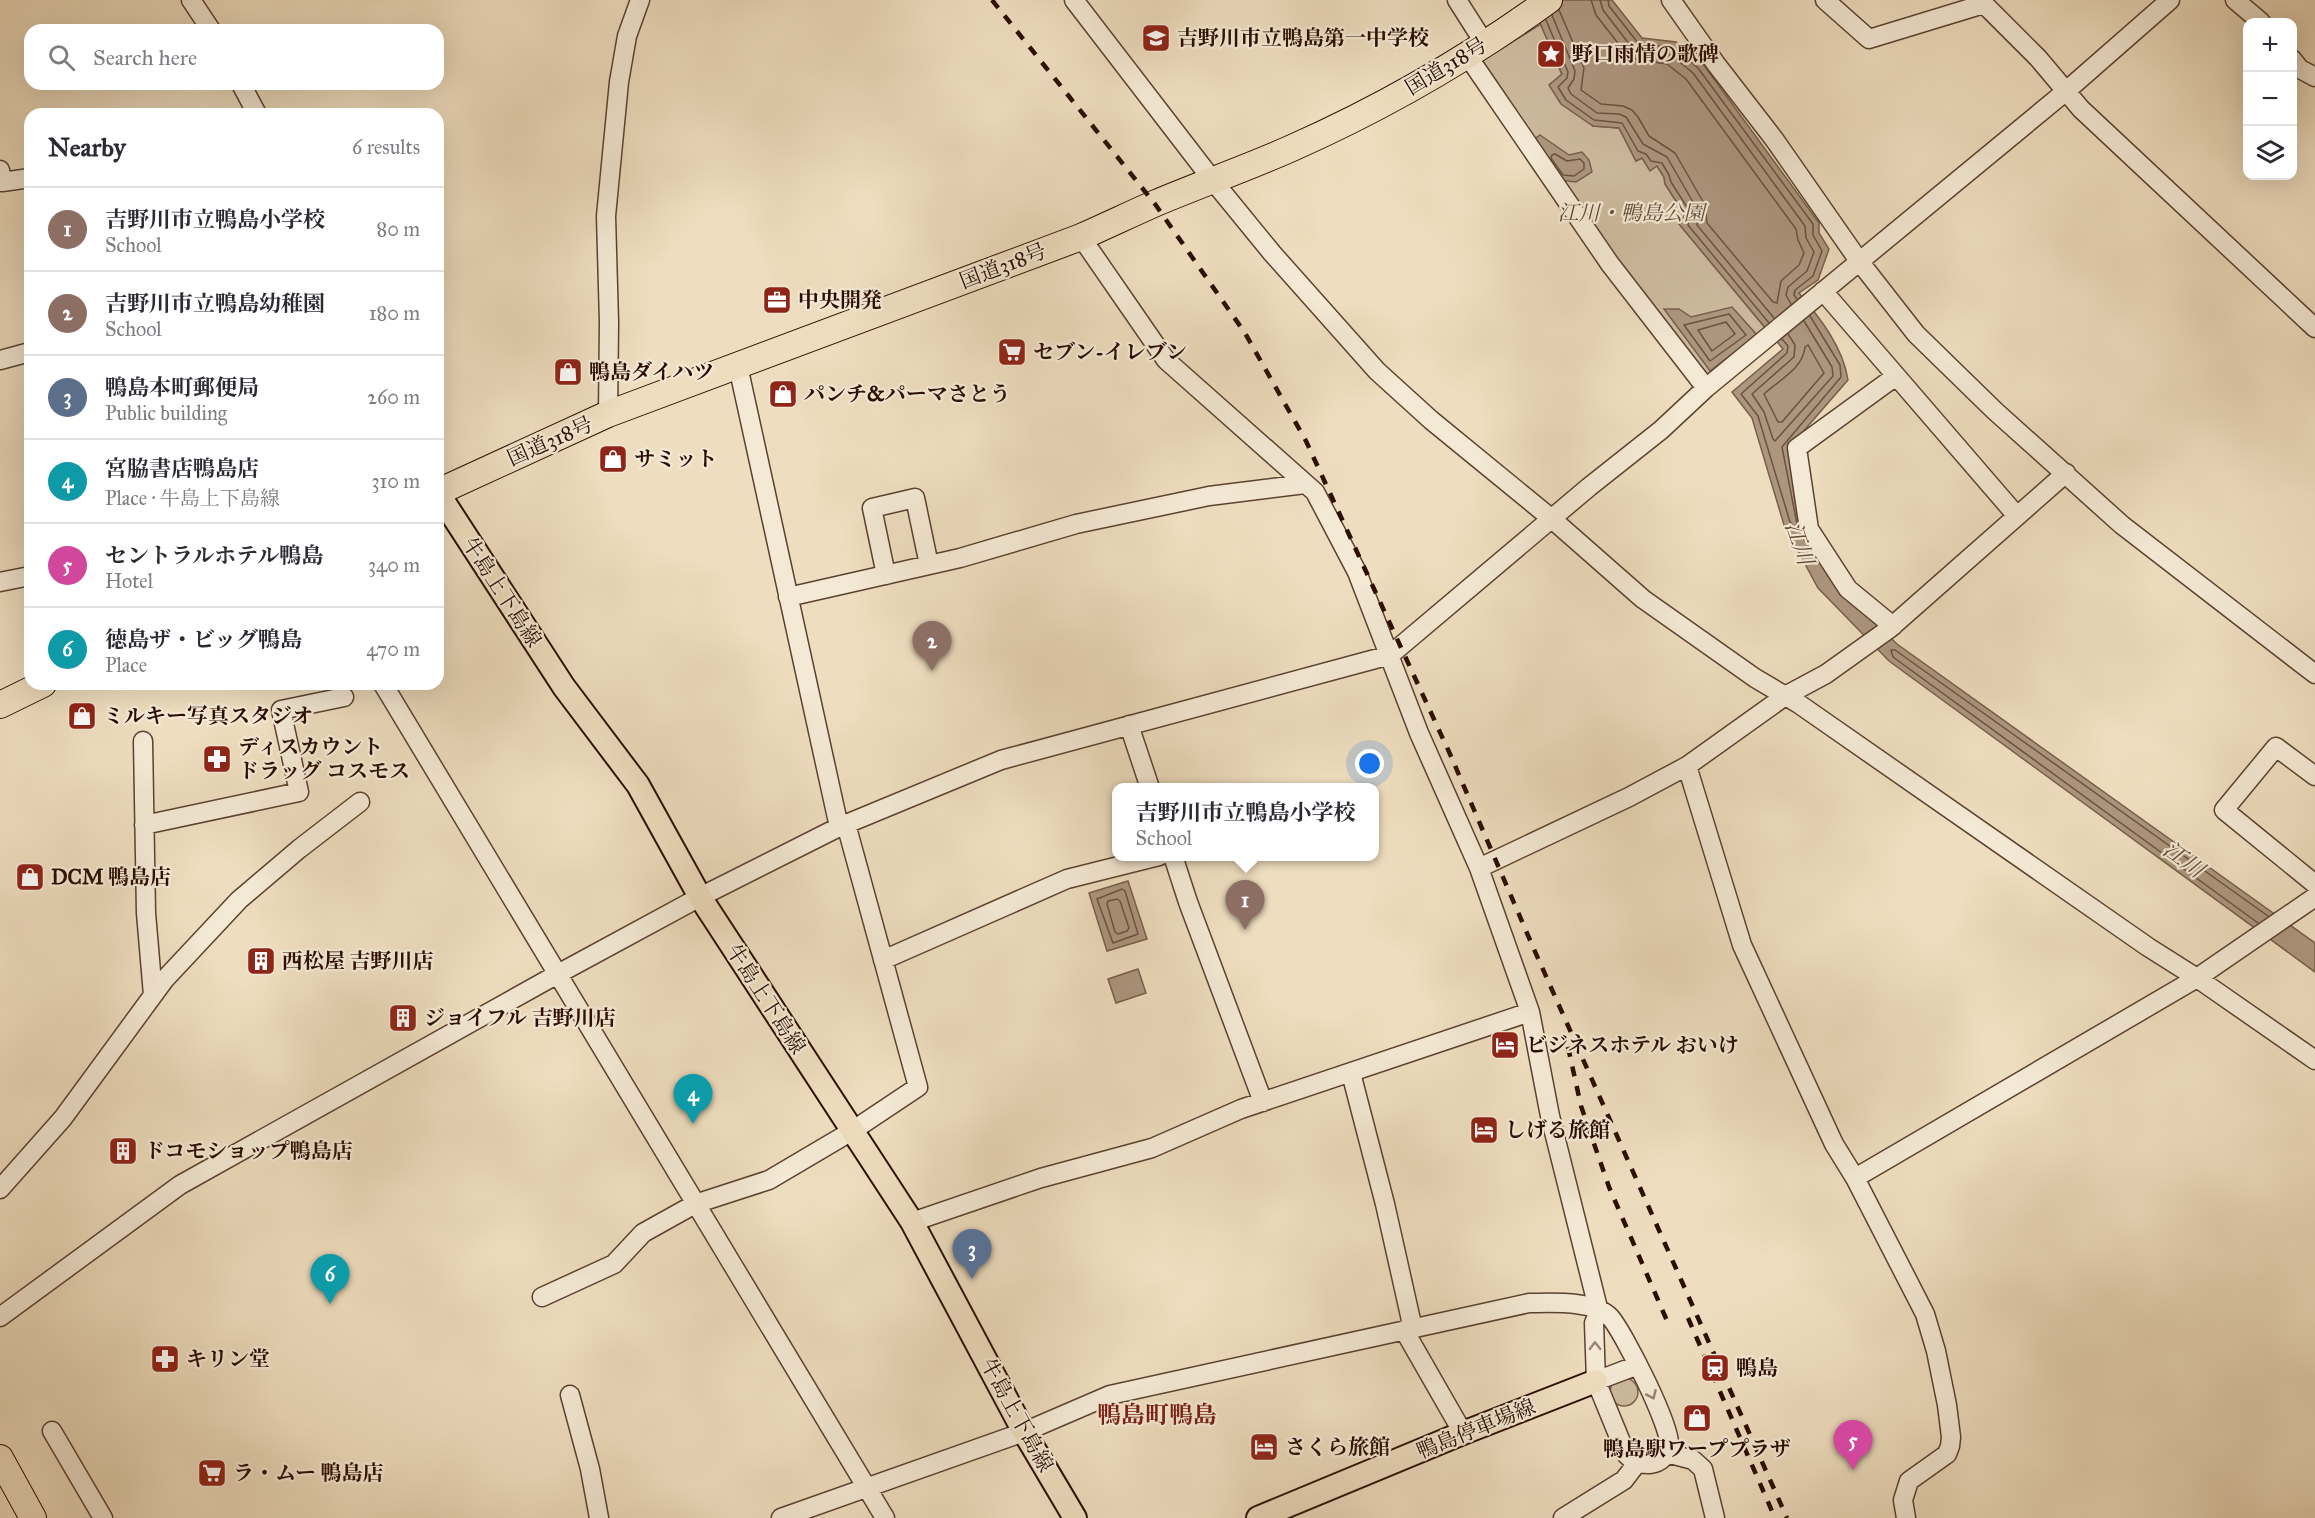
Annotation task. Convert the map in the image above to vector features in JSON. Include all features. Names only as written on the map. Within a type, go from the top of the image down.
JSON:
[{"type":"highway","name":"国道318号","points":[[444,489],[609,414],[1081,237],[1293,148],[1365,113],[1476,50],[1541,6]]},
{"type":"highway","points":[[0,705],[31,690]]},
{"type":"highway","points":[[0,1458],[33,1518]]},
{"type":"main road","name":"牛島上下島線","points":[[444,501],[564,687],[638,784],[699,897],[912,1221],[1024,1432],[1075,1518]]},
{"type":"main road","name":"鴨島停車場線","points":[[1257,1518],[1596,1381]]},
{"type":"street","points":[[191,0],[207,24]]},
{"type":"street","points":[[609,414],[606,216],[619,82],[627,36],[640,0]]},
{"type":"street","points":[[1074,0],[1214,182],[1272,253],[1377,371],[1431,420],[1552,519],[1643,599],[2315,1060]]},
{"type":"street","points":[[1457,0],[1476,50],[1610,264],[1706,388]]},
{"type":"street","points":[[1671,0],[1716,64],[1774,139],[1859,261],[1916,334],[1995,411],[2122,525],[2315,674]]},
{"type":"street","points":[[1825,0],[1869,39],[1984,4],[2038,58],[2065,92],[2315,328]]},
{"type":"street","points":[[0,1317],[180,1185],[699,897],[842,825],[1001,760],[1390,655],[1589,487],[1661,430],[1706,388],[2065,92],[2170,0]]},
{"type":"street","points":[[2235,0],[2256,18]]},
{"type":"street","points":[[2297,65],[2315,77]]},
{"type":"street","points":[[243,90],[250,108]]},
{"type":"street","points":[[0,170],[2,182],[24,179]]},
{"type":"street","points":[[781,1518],[1024,1432],[1110,1395],[1529,1302],[1575,1304],[1599,1311],[1610,1317],[1638,1365],[1669,1433],[1669,1447],[1667,1453],[1654,1464],[1637,1463],[1626,1454],[1596,1381],[1594,1323],[1599,1311],[1550,1116],[1530,1012],[1479,868],[1419,733],[1357,572],[1314,492],[1166,360],[1081,237]]},
{"type":"street","points":[[1819,295],[1896,376],[2017,516]]},
{"type":"street","points":[[0,360],[24,354]]},
{"type":"street","points":[[542,1297],[614,1264],[644,1233],[695,1204],[769,1180],[852,1131],[918,1087],[842,825],[788,597],[738,366]]},
{"type":"street","points":[[1891,628],[1848,589],[1809,529],[1797,448],[1896,376]]},
{"type":"street","points":[[1479,868],[1619,802],[1687,766],[1785,696],[1826,674],[1891,628],[2066,473]]},
{"type":"street","points":[[788,597],[930,565],[1076,524],[1209,496],[1305,484]]},
{"type":"street","points":[[886,575],[872,508],[915,498],[930,565]]},
{"type":"street","points":[[0,582],[24,577]]},
{"type":"street","points":[[387,690],[556,975],[885,1518]]},
{"type":"street","points":[[144,825],[299,792],[281,710],[344,697]]},
{"type":"street","points":[[1130,725],[1148,783]]},
{"type":"street","points":[[143,741],[146,914],[153,996]]},
{"type":"street","points":[[2315,776],[2276,747],[2224,810],[2315,884]]},
{"type":"street","points":[[1687,766],[1742,945],[1834,1144],[1855,1178],[1924,1314],[1936,1351],[1947,1405],[1950,1446],[1947,1454],[1909,1481],[1903,1500],[1906,1518]]},
{"type":"street","points":[[0,1189],[63,1118],[165,979],[239,900],[299,849],[360,802]]},
{"type":"street","points":[[883,960],[1067,879],[1139,861]]},
{"type":"street","points":[[1175,861],[1263,1102]]},
{"type":"street","points":[[1855,1178],[2197,978],[2315,897]]},
{"type":"street","points":[[912,1221],[1041,1178],[1152,1148],[1241,1109],[1530,1012]]},
{"type":"street","points":[[1351,1072],[1385,1204],[1408,1330],[1463,1433]]},
{"type":"street","points":[[1596,1381],[1638,1365]]},
{"type":"street","points":[[570,1395],[590,1470],[599,1518]]},
{"type":"street","points":[[52,1431],[103,1518]]},
{"type":"street","points":[[1667,1453],[1693,1460],[1703,1469],[1715,1518]]},
{"type":"street","points":[[1563,1518],[1624,1480],[1637,1463]]},
{"type":"green space","name":"江川・鴨島公園","points":[[1541,24],[1562,75],[1593,126],[1619,128],[1636,161],[1642,158],[1657,166],[1664,177],[1665,184],[1685,215],[1679,224],[1771,335],[1706,388],[1609,263],[1482,61]]},
{"type":"green space","points":[[1624,1378],[1634,1382],[1638,1392],[1634,1402],[1624,1406],[1614,1402],[1610,1392],[1614,1382]]},
{"type":"water","name":"江川","points":[[1530,0],[1612,0],[1642,38],[1676,42],[1703,64],[1819,223],[1819,233],[1829,249],[1818,280],[1799,293],[1836,345],[1848,380],[1788,449],[1806,537],[1837,586],[1897,644],[2315,943],[2315,972],[1889,661],[1818,588],[1784,525],[1752,418],[1732,392],[1783,349],[1679,224],[1685,215],[1665,184],[1664,177],[1657,166],[1650,171],[1642,158],[1636,161],[1619,128],[1593,126],[1561,104],[1549,85],[1562,74]]},
{"type":"water","points":[[1540,135],[1569,155],[1582,152],[1589,160],[1592,172],[1576,182],[1558,180],[1532,141]]},
{"type":"water","points":[[1732,307],[1757,335],[1710,371],[1664,309],[1679,309],[1691,317]]},
{"type":"water","points":[[1128,881],[1147,939],[1107,951],[1089,893]]},
{"type":"water","points":[[1138,969],[1146,993],[1116,1003],[1108,979]]},
{"type":"railway","points":[[992,0],[1155,204],[1245,333],[1306,441],[1450,754],[1533,947],[1787,1518]]},
{"type":"railway","points":[[1568,1047],[1581,1106],[1609,1187],[1668,1323]]},
{"type":"railway","points":[[1688,1318],[1775,1518]]},
{"type":"place","name":"吉野川市立鴨島第一中学校","points":[[1156,38]]},
{"type":"place","name":"野口雨情の歌碑","points":[[1551,54]]},
{"type":"place","name":"中央開発","points":[[777,300]]},
{"type":"place","name":"セブン-イレブン","points":[[1012,352]]},
{"type":"place","name":"鴨島ダイハツ","points":[[568,372]]},
{"type":"place","name":"パンチ&パーマさとう","points":[[783,394]]},
{"type":"place","name":"サミット","points":[[613,459]]},
{"type":"place","name":"吉野川市立鴨島幼稚園","points":[[932,671]]},
{"type":"place","name":"ミルキー写真スタジオ","points":[[82,716]]},
{"type":"place","name":"ディスカウント ドラッグ コスモス","points":[[217,759]]},
{"type":"place","name":"DCM 鴨島店","points":[[30,877]]},
{"type":"place","name":"吉野川市立鴨島小学校","points":[[1245,930]]},
{"type":"place","name":"西松屋 吉野川店","points":[[261,961]]},
{"type":"place","name":"ジョイフル 吉野川店","points":[[403,1018]]},
{"type":"place","name":"ビジネスホテル おいけ","points":[[1505,1045]]},
{"type":"place","name":"宮脇書店鴨島店","points":[[693,1124]]},
{"type":"place","name":"しげる旅館","points":[[1484,1130]]},
{"type":"place","name":"ドコモショップ鴨島店","points":[[123,1151]]},
{"type":"place","name":"鴨島本町郵便局","points":[[972,1279]]},
{"type":"place","name":"徳島ザ・ビッグ鴨島","points":[[330,1304]]},
{"type":"place","name":"キリン堂","points":[[165,1359]]},
{"type":"place","name":"鴨島","points":[[1715,1368]]},
{"type":"place","name":"鴨島駅ワーププラザ","points":[[1697,1418]]},
{"type":"place","name":"さくら旅館","points":[[1264,1447]]},
{"type":"place","name":"セントラルホテル鴨島","points":[[1853,1470]]},
{"type":"place","name":"ラ・ムー 鴨島店","points":[[212,1473]]},
{"type":"district","name":"鴨島町鴨島","points":[[1157,1415]]}]
